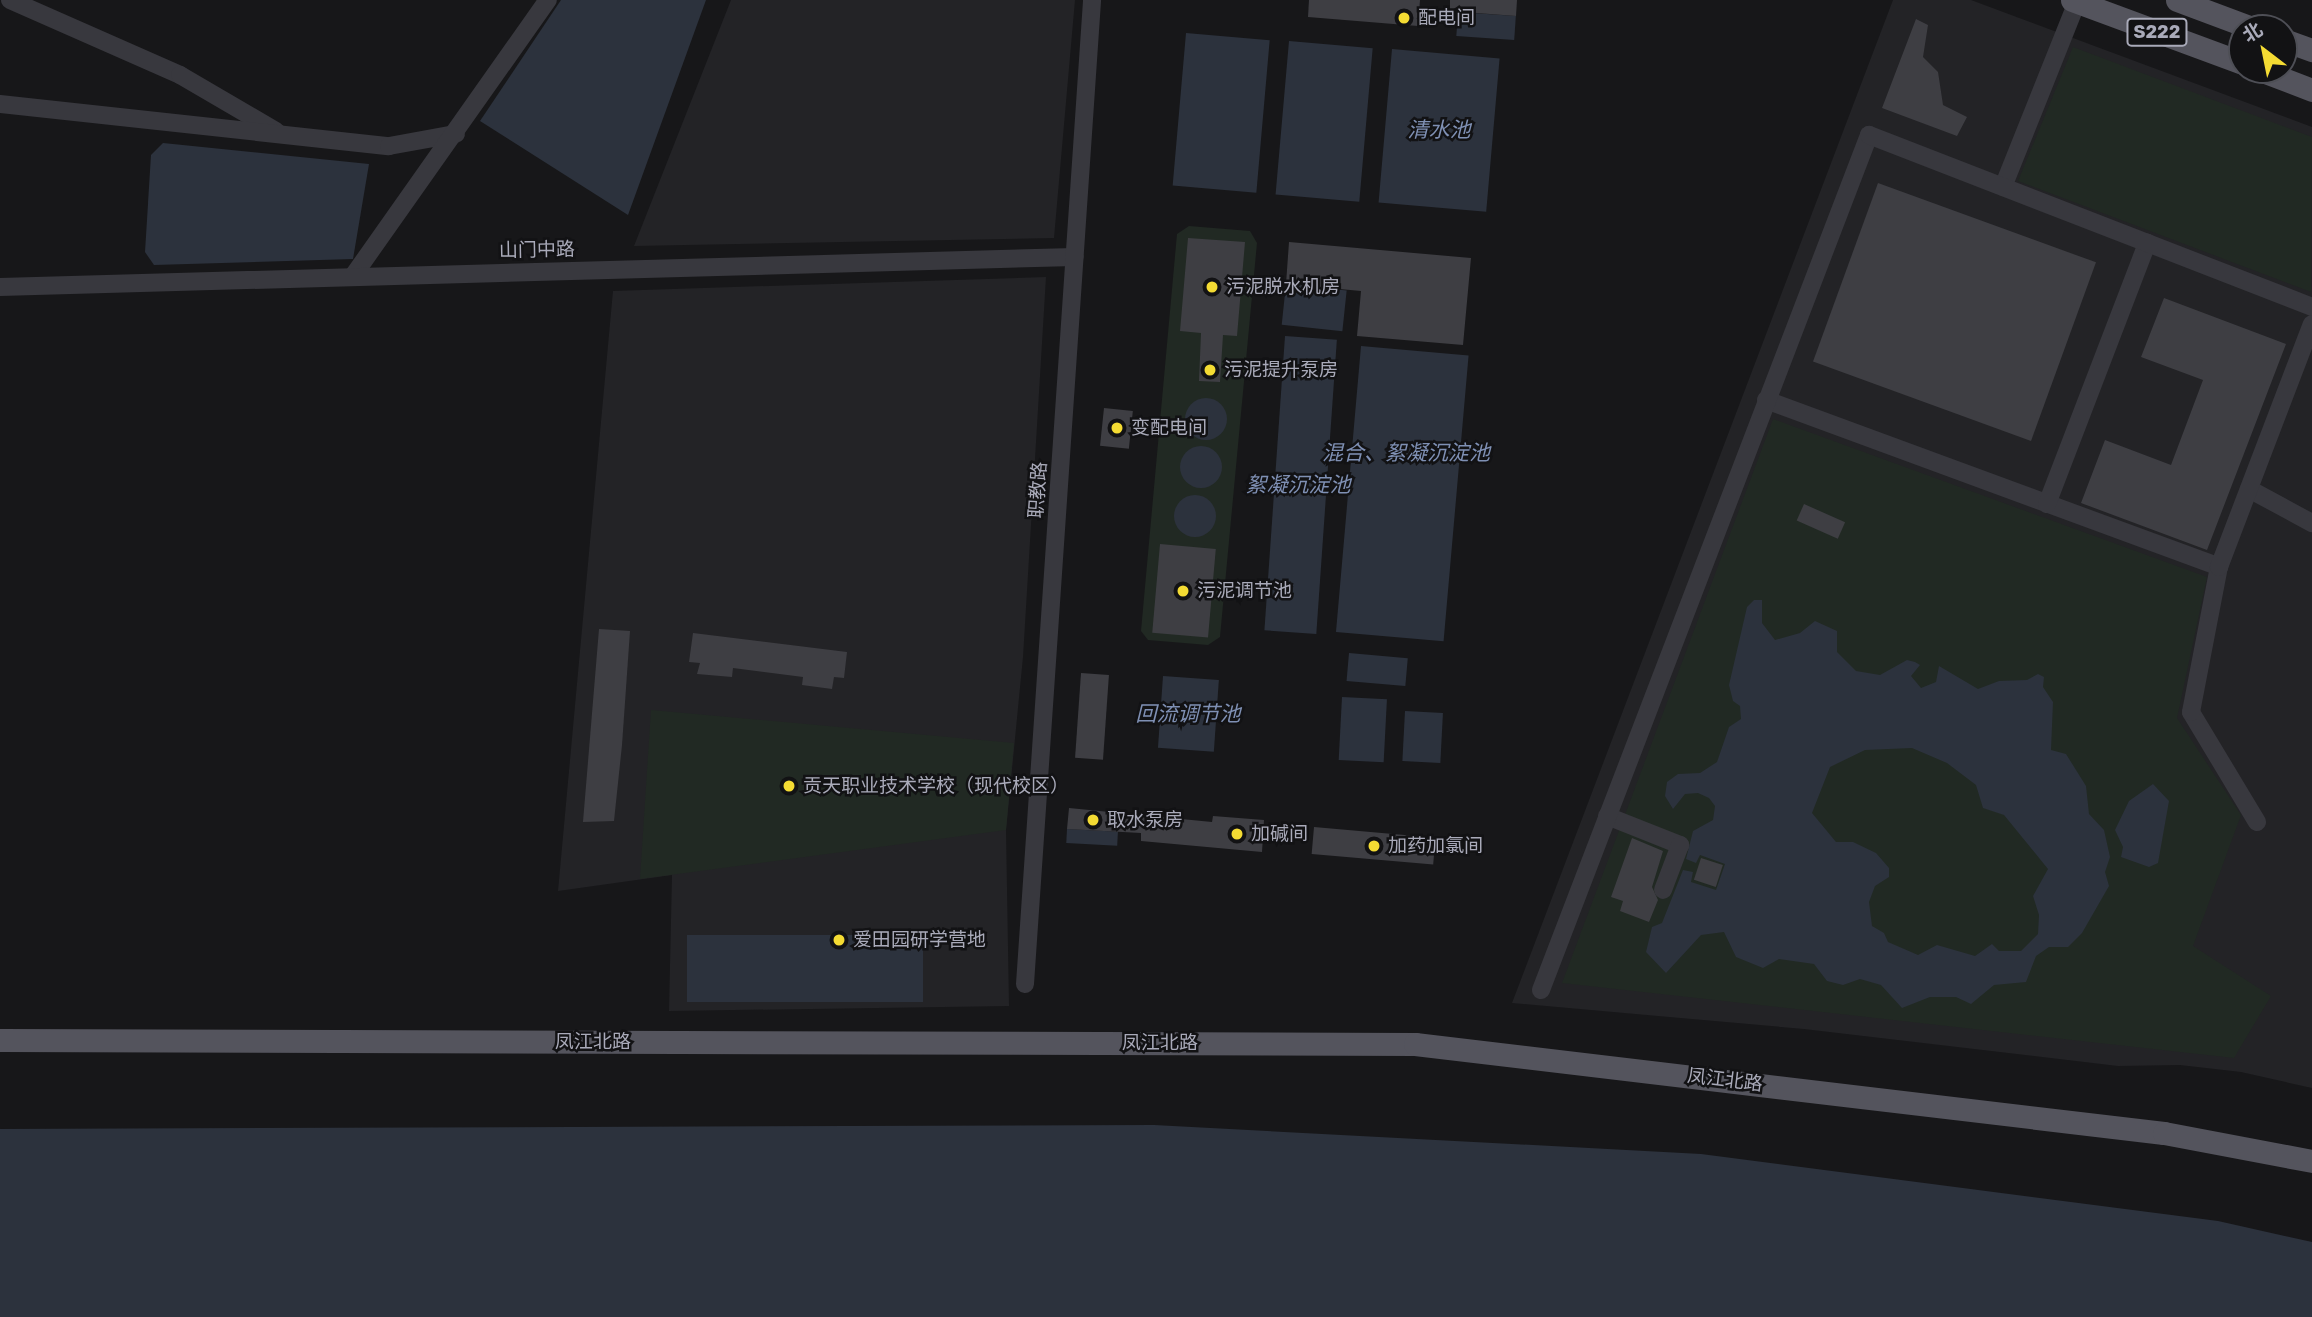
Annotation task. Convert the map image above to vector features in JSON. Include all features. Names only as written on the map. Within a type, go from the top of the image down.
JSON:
[{"type":"main road","name":"S222","points":[[2177,0],[2228,19]]},
{"type":"main road","name":"S222","points":[[2074,1],[2228,59]]},
{"type":"main road","name":"凤江北路","points":[[0,1040],[1415,1044],[2164,1133],[2312,1161]]},
{"type":"street","points":[[10,0],[180,75],[284,135]]},
{"type":"street","points":[[353,276],[456,134],[548,0]]},
{"type":"street","name":"职教路","points":[[1026,984],[1092,0]]},
{"type":"street","points":[[2003,187],[2074,1]]},
{"type":"street","points":[[0,104],[389,146],[456,134]]},
{"type":"street","points":[[1541,990],[1869,135],[2312,307]]},
{"type":"street","points":[[2047,504],[2147,243]]},
{"type":"street","name":"山门中路","points":[[0,287],[1075,257]]},
{"type":"street","points":[[2257,822],[2191,712],[2219,568],[2312,324]]},
{"type":"street","points":[[1766,400],[2219,568]]},
{"type":"street","points":[[2249,489],[2312,523]]},
{"type":"street","points":[[1607,817],[1680,845],[1663,890]]},
{"type":"shaded area","points":[[731,0],[1075,0],[1054,238],[634,246]]},
{"type":"shaded area","points":[[1893,0],[1971,0],[2312,127],[2312,1088],[2241,1072],[2180,1065],[2118,1066],[1804,1029],[1512,1003]]},
{"type":"shaded area","points":[[2073,47],[2312,137],[2311,292],[2018,181]]},
{"type":"shaded area","points":[[1189,226],[1250,231],[1257,243],[1220,637],[1208,645],[1148,640],[1141,631],[1177,234]]},
{"type":"shaded area","points":[[1046,277],[1023,657],[1006,830],[1009,1006],[669,1011],[672,875],[558,891],[613,291]]},
{"type":"shaded area","points":[[1773,419],[2207,577],[2177,718],[2241,815],[2193,946],[2271,996],[2234,1058],[1562,983]]},
{"type":"shaded area","points":[[651,710],[1014,743],[1006,830],[640,879]]},
{"type":"water","points":[[561,0],[706,0],[628,215],[480,121]]},
{"type":"water","points":[[1458,12],[1516,16],[1514,40],[1456,36]]},
{"type":"water","points":[[1186,33],[1270,40],[1256,193],[1173,185]]},
{"type":"water","name":"清水池","points":[[1289,41],[1373,48],[1359,202],[1276,194]]},
{"type":"water","name":"清水池","points":[[1392,49],[1500,58],[1486,212],[1379,202]]},
{"type":"water","points":[[163,143],[369,164],[353,259],[154,265],[145,252],[151,155]]},
{"type":"water","points":[[1286,284],[1347,290],[1342,331],[1282,325]]},
{"type":"water","name":"絮凝沉淀池","points":[[1285,336],[1337,340],[1316,634],[1264,630]]},
{"type":"water","name":"混合、絮凝沉淀池","points":[[1361,346],[1469,355],[1444,641],[1336,632]]},
{"type":"water","points":[[1206,398],[1221,404],[1227,419],[1221,434],[1206,440],[1191,434],[1185,419],[1191,404]]},
{"type":"water","points":[[1201,446],[1216,452],[1222,467],[1216,482],[1201,488],[1186,482],[1180,467],[1186,452]]},
{"type":"water","points":[[1195,495],[1210,501],[1216,516],[1210,531],[1195,537],[1180,531],[1174,516],[1180,501]]},
{"type":"water","points":[[1754,600],[1762,600],[1762,623],[1775,640],[1800,633],[1815,621],[1837,631],[1837,652],[1856,671],[1880,675],[1907,660],[1915,662],[1920,665],[1911,676],[1921,688],[1936,682],[1939,666],[1978,689],[1999,681],[2027,680],[2038,674],[2044,677],[2043,687],[2053,702],[2051,750],[2066,754],[2086,786],[2089,814],[2104,830],[2110,857],[2105,872],[2109,886],[2082,933],[2068,947],[2049,947],[2036,956],[2026,982],[1994,985],[1971,1004],[1956,997],[1930,997],[1902,1008],[1881,985],[1860,979],[1843,985],[1827,981],[1814,964],[1779,959],[1763,968],[1736,957],[1724,932],[1701,935],[1666,973],[1646,952],[1652,927],[1662,923],[1683,870],[1693,872],[1691,882],[1716,890],[1725,864],[1700,855],[1696,863],[1686,859],[1693,831],[1713,820],[1715,806],[1709,798],[1698,793],[1685,794],[1673,809],[1665,796],[1667,782],[1678,774],[1700,773],[1717,762],[1729,727],[1741,719],[1740,706],[1733,701],[1729,685],[1747,607]],"holes":[[[1912,748],[1947,763],[1976,785],[1983,808],[2004,815],[2048,869],[2033,896],[2039,915],[2038,934],[2021,951],[1999,951],[1992,944],[1975,956],[1937,945],[1918,955],[1888,942],[1884,933],[1872,926],[1869,902],[1875,886],[1889,877],[1889,868],[1876,853],[1853,842],[1836,842],[1812,813],[1830,767],[1865,750]]]},
{"type":"water","points":[[1349,653],[1408,658],[1405,686],[1347,681]]},
{"type":"water","name":"回流调节池","points":[[1163,676],[1219,680],[1214,752],[1158,748]]},
{"type":"water","points":[[1342,697],[1387,699],[1384,762],[1339,760]]},
{"type":"water","points":[[1405,711],[1443,713],[1440,763],[1402,761]]},
{"type":"water","points":[[2153,784],[2169,801],[2158,863],[2149,867],[2121,857],[2123,847],[2115,830],[2129,801]]},
{"type":"water","points":[[1067,829],[1118,832],[1117,846],[1066,843]]},
{"type":"water","points":[[687,935],[923,935],[923,1002],[687,1002]]},
{"type":"water","points":[[1154,1125],[1701,1154],[2218,1221],[2312,1242],[2312,1317],[0,1317],[0,1129]]},
{"type":"building","points":[[1309,0],[1420,0],[1418,26],[1308,17]]},
{"type":"building","points":[[1450,0],[1517,0],[1516,16],[1450,11]]},
{"type":"building","points":[[1916,19],[1928,25],[1923,57],[1938,72],[1943,105],[1967,117],[1957,136],[1882,108]]},
{"type":"building","points":[[1878,183],[2096,262],[2031,441],[1813,362]]},
{"type":"building","name":"污泥脱水机房","points":[[1188,238],[1245,242],[1237,336],[1223,335],[1220,382],[1199,381],[1201,333],[1180,331]]},
{"type":"building","points":[[1289,242],[1471,258],[1463,345],[1357,336],[1361,291],[1286,284]]},
{"type":"building","points":[[2164,298],[2286,344],[2207,550],[2081,503],[2105,440],[2171,465],[2203,380],[2141,357]]},
{"type":"building","name":"变配电间","points":[[1104,408],[1133,411],[1129,449],[1100,446]]},
{"type":"building","points":[[1804,504],[1845,522],[1838,539],[1797,520]]},
{"type":"building","name":"污泥调节池","points":[[1160,544],[1216,549],[1208,638],[1152,633]]},
{"type":"building","points":[[599,629],[630,631],[622,745],[614,821],[583,822]]},
{"type":"building","points":[[693,633],[847,652],[844,678],[834,677],[832,689],[802,685],[803,677],[733,668],[732,677],[697,674],[700,663],[689,662]]},
{"type":"building","points":[[1081,673],[1109,675],[1103,760],[1075,758]]},
{"type":"building","points":[[1069,808],[1212,822],[1213,816],[1264,820],[1262,852],[1141,841],[1141,833],[1067,829]]},
{"type":"building","name":"加药加氯间","points":[[1314,827],[1436,838],[1433,865],[1312,854]]},
{"type":"building","points":[[1632,838],[1663,851],[1652,887],[1658,900],[1649,922],[1620,911],[1623,901],[1611,897]]},
{"type":"building","points":[[1701,858],[1723,865],[1716,887],[1694,880]]},
{"type":"place","name":"配电间","points":[[1404,18]]},
{"type":"place","name":"污泥脱水机房","points":[[1212,287]]},
{"type":"place","name":"污泥提升泵房","points":[[1210,370]]},
{"type":"place","name":"变配电间","points":[[1117,428]]},
{"type":"place","name":"污泥调节池","points":[[1183,591]]},
{"type":"place","name":"贡天职业技术学校（现代校区）","points":[[789,786]]},
{"type":"place","name":"取水泵房","points":[[1093,820]]},
{"type":"place","name":"加碱间","points":[[1237,834]]},
{"type":"place","name":"加药加氯间","points":[[1374,846]]},
{"type":"place","name":"爱田园研学营地","points":[[839,940]]}]
